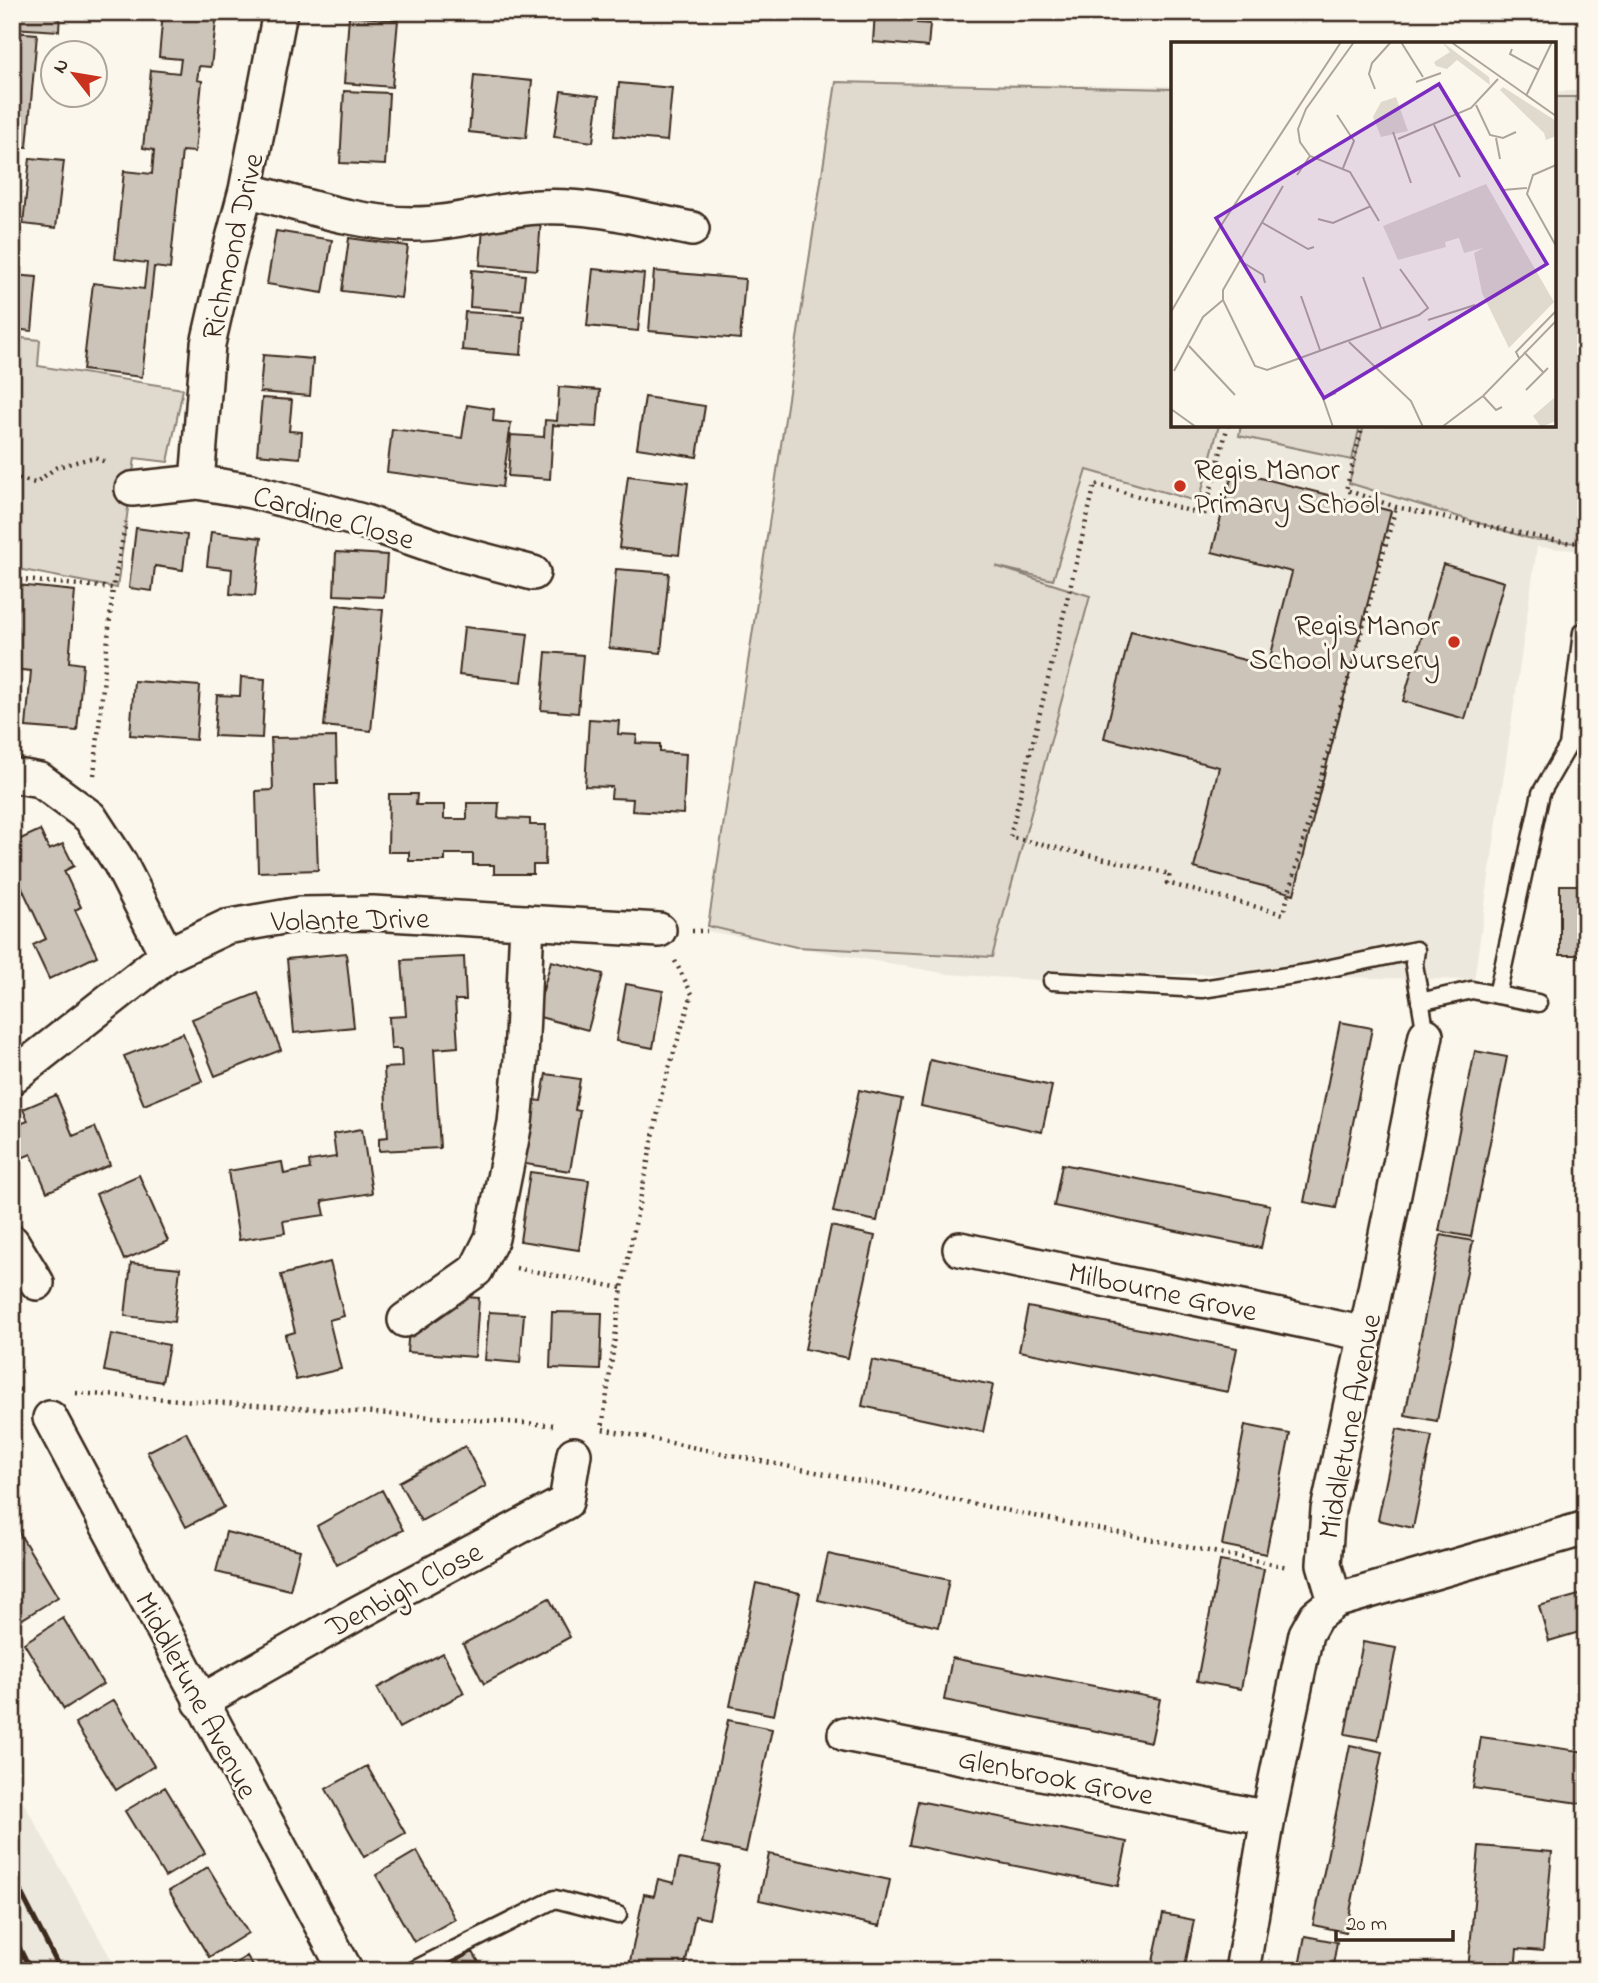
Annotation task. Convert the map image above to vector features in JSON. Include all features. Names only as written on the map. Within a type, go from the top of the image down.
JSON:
[{"type":"street","name":"Richmond Drive","points":[[197,482],[208,344],[246,190],[281,12]]},
{"type":"street","points":[[246,190],[363,220],[413,224],[463,221],[499,212],[539,207],[580,207],[692,229]]},
{"type":"street","name":"Cardine Close","points":[[132,489],[197,482],[251,491],[362,521],[449,551],[533,573]]},
{"type":"street","points":[[12,775],[40,780],[90,817],[120,863],[167,956]]},
{"type":"street","name":"Volante Drive","points":[[12,1077],[167,956],[226,927],[300,914],[373,913],[659,930]]},
{"type":"street","points":[[405,1320],[481,1265],[492,1238],[515,1123],[521,1059],[527,922]]},
{"type":"street","name":"Middletune Avenue","points":[[1335,1601],[1324,1564],[1328,1510],[1426,1035]]},
{"type":"street","points":[[12,1242],[37,1283]]},
{"type":"street","name":"Milbourne Grove","points":[[960,1249],[1366,1334]]},
{"type":"street","name":"Middletune Avenue","points":[[59,1405],[200,1702],[346,1971]]},
{"type":"street","name":"Denbigh Close","points":[[200,1702],[354,1615],[566,1502],[575,1436]]},
{"type":"street","points":[[1242,1971],[1268,1818],[1307,1634],[1316,1616],[1335,1601],[1586,1528]]},
{"type":"street","name":"Glenbrook Grove","points":[[845,1734],[1268,1818]]},
{"type":"lane","points":[[1497,995],[1541,793],[1568,746],[1582,632]]},
{"type":"lane","points":[[1052,981],[1202,989],[1307,973],[1416,950],[1413,964],[1426,1035]]},
{"type":"lane","points":[[1420,1002],[1472,990],[1538,1003]]},
{"type":"lane","points":[[412,1971],[555,1899],[618,1915]]},
{"type":"path","points":[[1227,427],[1204,515],[1095,484],[1010,837],[1170,874],[1167,883],[1283,914],[1396,507]]},
{"type":"path","points":[[1362,427],[1346,490],[1396,507],[1563,542],[1586,543]]},
{"type":"path","points":[[12,477],[35,483],[57,467],[95,457],[123,471],[132,489],[113,588],[90,817]]},
{"type":"path","points":[[12,579],[113,588]]},
{"type":"path","points":[[602,1429],[622,1288],[663,1088],[692,994],[659,930]]},
{"type":"path","points":[[481,1265],[515,1268],[622,1288]]},
{"type":"path","points":[[12,1389],[26,1390]]},
{"type":"path","points":[[59,1405],[575,1436],[602,1429],[1286,1567],[1324,1564]]},
{"type":"path","points":[[575,1436],[602,1429]]},
{"type":"shaded area","name":"Regis Manor Primary School","points":[[835,82],[1171,86],[1171,427],[1556,427],[1556,91],[1586,91],[1586,551],[1537,547],[1474,980],[1195,974],[1050,981],[948,974],[707,931]]},
{"type":"shaded area","points":[[836,82],[1171,89],[1171,427],[1218,427],[1199,502],[1087,470],[1053,580],[995,566],[1090,596],[992,957],[796,947],[708,926]]},
{"type":"shaded area","points":[[1556,97],[1586,97],[1586,544],[1531,539],[1349,483],[1363,427],[1556,427]]},
{"type":"shaded area","points":[[12,337],[40,340],[38,366],[183,389],[168,462],[135,458],[117,588],[12,568]]},
{"type":"shaded area","points":[[1241,427],[1360,427],[1352,460],[1239,436]]},
{"type":"shaded area","points":[[12,1782],[118,1971],[12,1971]]},
{"type":"building","points":[[12,12],[60,12],[59,31],[12,28]]},
{"type":"building","points":[[163,12],[217,12],[211,67],[199,66],[197,80],[202,81],[195,152],[182,151],[170,269],[154,267],[142,377],[83,370],[93,283],[144,289],[147,263],[115,259],[124,171],[152,174],[154,150],[143,148],[151,70],[179,73],[181,59],[159,57]]},
{"type":"building","points":[[875,12],[918,12],[917,23],[930,24],[928,47],[873,42]]},
{"type":"building","points":[[349,16],[398,20],[392,87],[344,83]]},
{"type":"building","points":[[12,32],[37,34],[27,147],[12,146]]},
{"type":"building","points":[[474,75],[532,81],[526,138],[469,132]]},
{"type":"building","points":[[619,83],[672,88],[667,141],[614,136]]},
{"type":"building","points":[[344,91],[389,93],[385,165],[340,163]]},
{"type":"building","points":[[561,91],[599,96],[593,142],[554,137]]},
{"type":"building","points":[[30,158],[64,161],[56,228],[23,224]]},
{"type":"building","points":[[484,216],[541,221],[537,270],[480,265]]},
{"type":"building","points":[[276,231],[332,240],[323,293],[267,284]]},
{"type":"building","points":[[349,238],[408,246],[401,298],[342,291]]},
{"type":"building","points":[[593,269],[644,274],[638,331],[587,326]]},
{"type":"building","points":[[472,270],[525,275],[521,311],[470,307]]},
{"type":"building","points":[[654,271],[745,279],[740,339],[649,331]]},
{"type":"building","points":[[12,275],[37,277],[32,331],[12,329]]},
{"type":"building","points":[[465,312],[524,316],[521,355],[462,350]]},
{"type":"building","points":[[263,355],[313,359],[310,396],[260,392]]},
{"type":"building","points":[[559,387],[600,390],[597,427],[553,425],[550,479],[508,476],[511,435],[544,437],[545,420],[557,421]]},
{"type":"building","points":[[645,397],[705,406],[697,457],[637,448]]},
{"type":"building","points":[[262,398],[292,400],[289,431],[302,432],[300,458],[257,454]]},
{"type":"building","points":[[467,405],[494,409],[493,421],[511,423],[502,487],[387,472],[392,429],[462,438]]},
{"type":"building","points":[[1233,471],[1391,511],[1294,894],[1194,868],[1219,767],[1104,738],[1131,631],[1268,666],[1292,572],[1212,552]]},
{"type":"building","points":[[628,476],[688,483],[679,555],[619,548]]},
{"type":"building","points":[[136,528],[187,535],[183,570],[155,566],[152,591],[129,588]]},
{"type":"building","points":[[211,532],[261,538],[255,596],[230,594],[232,569],[207,566]]},
{"type":"building","points":[[336,552],[387,555],[384,597],[334,595]]},
{"type":"building","name":"Regis Manor School Nursery","points":[[1443,564],[1504,582],[1465,719],[1403,701]]},
{"type":"building","points":[[616,569],[669,573],[661,653],[609,648]]},
{"type":"building","points":[[17,585],[75,591],[69,662],[83,664],[77,731],[26,727],[31,671],[12,669],[12,603],[15,604]]},
{"type":"building","points":[[337,605],[383,610],[371,731],[324,726]]},
{"type":"building","points":[[464,627],[528,634],[522,682],[459,675]]},
{"type":"building","points":[[546,652],[583,655],[578,713],[541,710]]},
{"type":"building","points":[[241,677],[265,679],[262,738],[214,736],[217,695],[240,696]]},
{"type":"building","points":[[134,681],[200,686],[196,740],[130,735]]},
{"type":"building","points":[[589,719],[619,721],[618,734],[637,735],[636,743],[660,744],[660,752],[686,754],[683,814],[632,811],[633,799],[611,798],[612,787],[585,786]]},
{"type":"building","points":[[336,737],[337,784],[315,784],[318,870],[258,872],[256,791],[273,790],[271,738]]},
{"type":"building","points":[[389,794],[417,794],[416,805],[444,805],[444,819],[467,819],[467,803],[499,803],[498,818],[530,819],[530,825],[546,825],[545,865],[533,865],[533,874],[494,874],[494,865],[473,865],[473,854],[445,854],[445,861],[409,861],[409,852],[388,852]]},
{"type":"building","points":[[40,830],[49,850],[63,844],[74,866],[64,871],[81,907],[75,910],[97,956],[49,979],[33,945],[46,939],[15,873],[12,875],[12,843]]},
{"type":"building","points":[[1560,885],[1586,885],[1586,955],[1560,955]]},
{"type":"building","points":[[346,953],[354,1027],[294,1033],[287,959]]},
{"type":"building","points":[[464,957],[466,1000],[455,1000],[458,1047],[434,1049],[440,1148],[379,1151],[379,1138],[388,1137],[384,1068],[402,1067],[401,1049],[391,1049],[389,1017],[406,1016],[402,960]]},
{"type":"building","points":[[551,961],[603,974],[588,1030],[536,1016]]},
{"type":"building","points":[[626,984],[663,991],[653,1048],[616,1041]]},
{"type":"building","points":[[258,993],[281,1050],[215,1076],[192,1019]]},
{"type":"building","points":[[1340,1022],[1372,1028],[1336,1208],[1304,1202]]},
{"type":"building","points":[[183,1033],[202,1081],[144,1105],[124,1056]]},
{"type":"building","points":[[1475,1051],[1507,1057],[1471,1237],[1439,1231]]},
{"type":"building","points":[[930,1060],[1052,1086],[1042,1132],[921,1106]]},
{"type":"building","points":[[546,1074],[580,1079],[575,1110],[580,1111],[570,1171],[513,1162],[524,1099],[541,1101]]},
{"type":"building","points":[[859,1090],[902,1099],[877,1221],[833,1212]]},
{"type":"building","points":[[56,1095],[73,1136],[95,1127],[110,1165],[47,1192],[31,1154],[14,1161],[12,1127],[28,1121],[23,1109]]},
{"type":"building","points":[[362,1129],[372,1193],[322,1201],[325,1215],[283,1221],[285,1233],[239,1240],[228,1171],[282,1162],[284,1174],[310,1169],[309,1161],[336,1157],[333,1134]]},
{"type":"building","points":[[1062,1164],[1270,1205],[1261,1248],[1054,1206]]},
{"type":"building","points":[[530,1172],[589,1180],[579,1250],[520,1241]]},
{"type":"building","points":[[139,1175],[168,1241],[124,1260],[96,1194]]},
{"type":"building","points":[[831,1226],[875,1236],[848,1358],[805,1349]]},
{"type":"building","points":[[1441,1235],[1473,1241],[1437,1421],[1405,1415]]},
{"type":"building","points":[[330,1262],[344,1316],[329,1320],[341,1369],[296,1380],[285,1335],[295,1332],[281,1275]]},
{"type":"building","points":[[131,1263],[180,1268],[174,1322],[125,1316]]},
{"type":"building","points":[[412,1293],[479,1298],[475,1357],[407,1352]]},
{"type":"building","points":[[1028,1307],[1237,1348],[1228,1392],[1019,1351]]},
{"type":"building","points":[[489,1312],[524,1314],[520,1363],[485,1360]]},
{"type":"building","points":[[552,1312],[602,1313],[600,1370],[550,1368]]},
{"type":"building","points":[[111,1334],[169,1345],[162,1382],[104,1371]]},
{"type":"building","points":[[872,1360],[993,1385],[983,1432],[862,1406]]},
{"type":"building","points":[[1245,1425],[1290,1434],[1266,1554],[1222,1545]]},
{"type":"building","points":[[1397,1429],[1432,1436],[1413,1528],[1378,1520]]},
{"type":"building","points":[[186,1432],[224,1507],[186,1527],[147,1452]]},
{"type":"building","points":[[465,1446],[486,1486],[421,1521],[399,1482]]},
{"type":"building","points":[[382,1490],[403,1530],[337,1565],[317,1526]]},
{"type":"building","points":[[18,1531],[58,1597],[19,1621],[12,1609],[12,1535]]},
{"type":"building","points":[[226,1532],[300,1550],[290,1590],[216,1572]]},
{"type":"building","points":[[828,1554],[949,1580],[939,1627],[818,1600]]},
{"type":"building","points":[[1220,1561],[1264,1569],[1241,1689],[1197,1681]]},
{"type":"building","points":[[756,1583],[800,1593],[774,1715],[730,1706]]},
{"type":"building","points":[[1586,1593],[1586,1630],[1549,1641],[1539,1606]]},
{"type":"building","points":[[549,1598],[570,1637],[484,1684],[463,1644]]},
{"type":"building","points":[[63,1618],[103,1684],[64,1709],[24,1643]]},
{"type":"building","points":[[1363,1642],[1396,1648],[1378,1740],[1345,1734]]},
{"type":"building","points":[[443,1653],[464,1693],[399,1728],[377,1688]]},
{"type":"building","points":[[952,1658],[1160,1699],[1151,1742],[944,1700]]},
{"type":"building","points":[[114,1700],[154,1766],[116,1790],[75,1723]]},
{"type":"building","points":[[728,1720],[772,1729],[746,1852],[702,1843]]},
{"type":"building","points":[[1481,1737],[1586,1752],[1586,1804],[1473,1788]]},
{"type":"building","points":[[1350,1745],[1382,1752],[1346,1932],[1313,1925]]},
{"type":"building","points":[[367,1766],[405,1833],[364,1857],[326,1789]]},
{"type":"building","points":[[165,1787],[205,1853],[165,1877],[125,1811]]},
{"type":"building","points":[[918,1801],[1127,1842],[1118,1886],[909,1845]]},
{"type":"building","points":[[1479,1846],[1552,1852],[1543,1951],[1517,1949],[1515,1971],[1468,1971]]},
{"type":"building","points":[[417,1851],[455,1919],[414,1942],[376,1875]]},
{"type":"building","points":[[769,1854],[890,1880],[880,1926],[759,1900]]},
{"type":"building","points":[[679,1859],[720,1866],[709,1919],[695,1916],[684,1971],[628,1971],[644,1894],[654,1896],[658,1879],[674,1883]]},
{"type":"building","points":[[208,1867],[248,1933],[209,1957],[169,1891]]},
{"type":"building","points":[[1163,1914],[1194,1920],[1184,1971],[1151,1971]]},
{"type":"building","points":[[1305,1936],[1337,1942],[1332,1971],[1298,1971]]},
{"type":"building","points":[[473,1952],[484,1971],[439,1971]]},
{"type":"building","points":[[247,1956],[256,1971],[223,1971]]},
{"type":"railway","points":[[12,1875],[61,1971]]},
{"type":"railway","points":[[12,1933],[31,1971]]},
{"type":"place","name":"Regis Manor Primary School","points":[[1180,486]]},
{"type":"place","name":"Regis Manor School Nursery","points":[[1454,642]]}]
